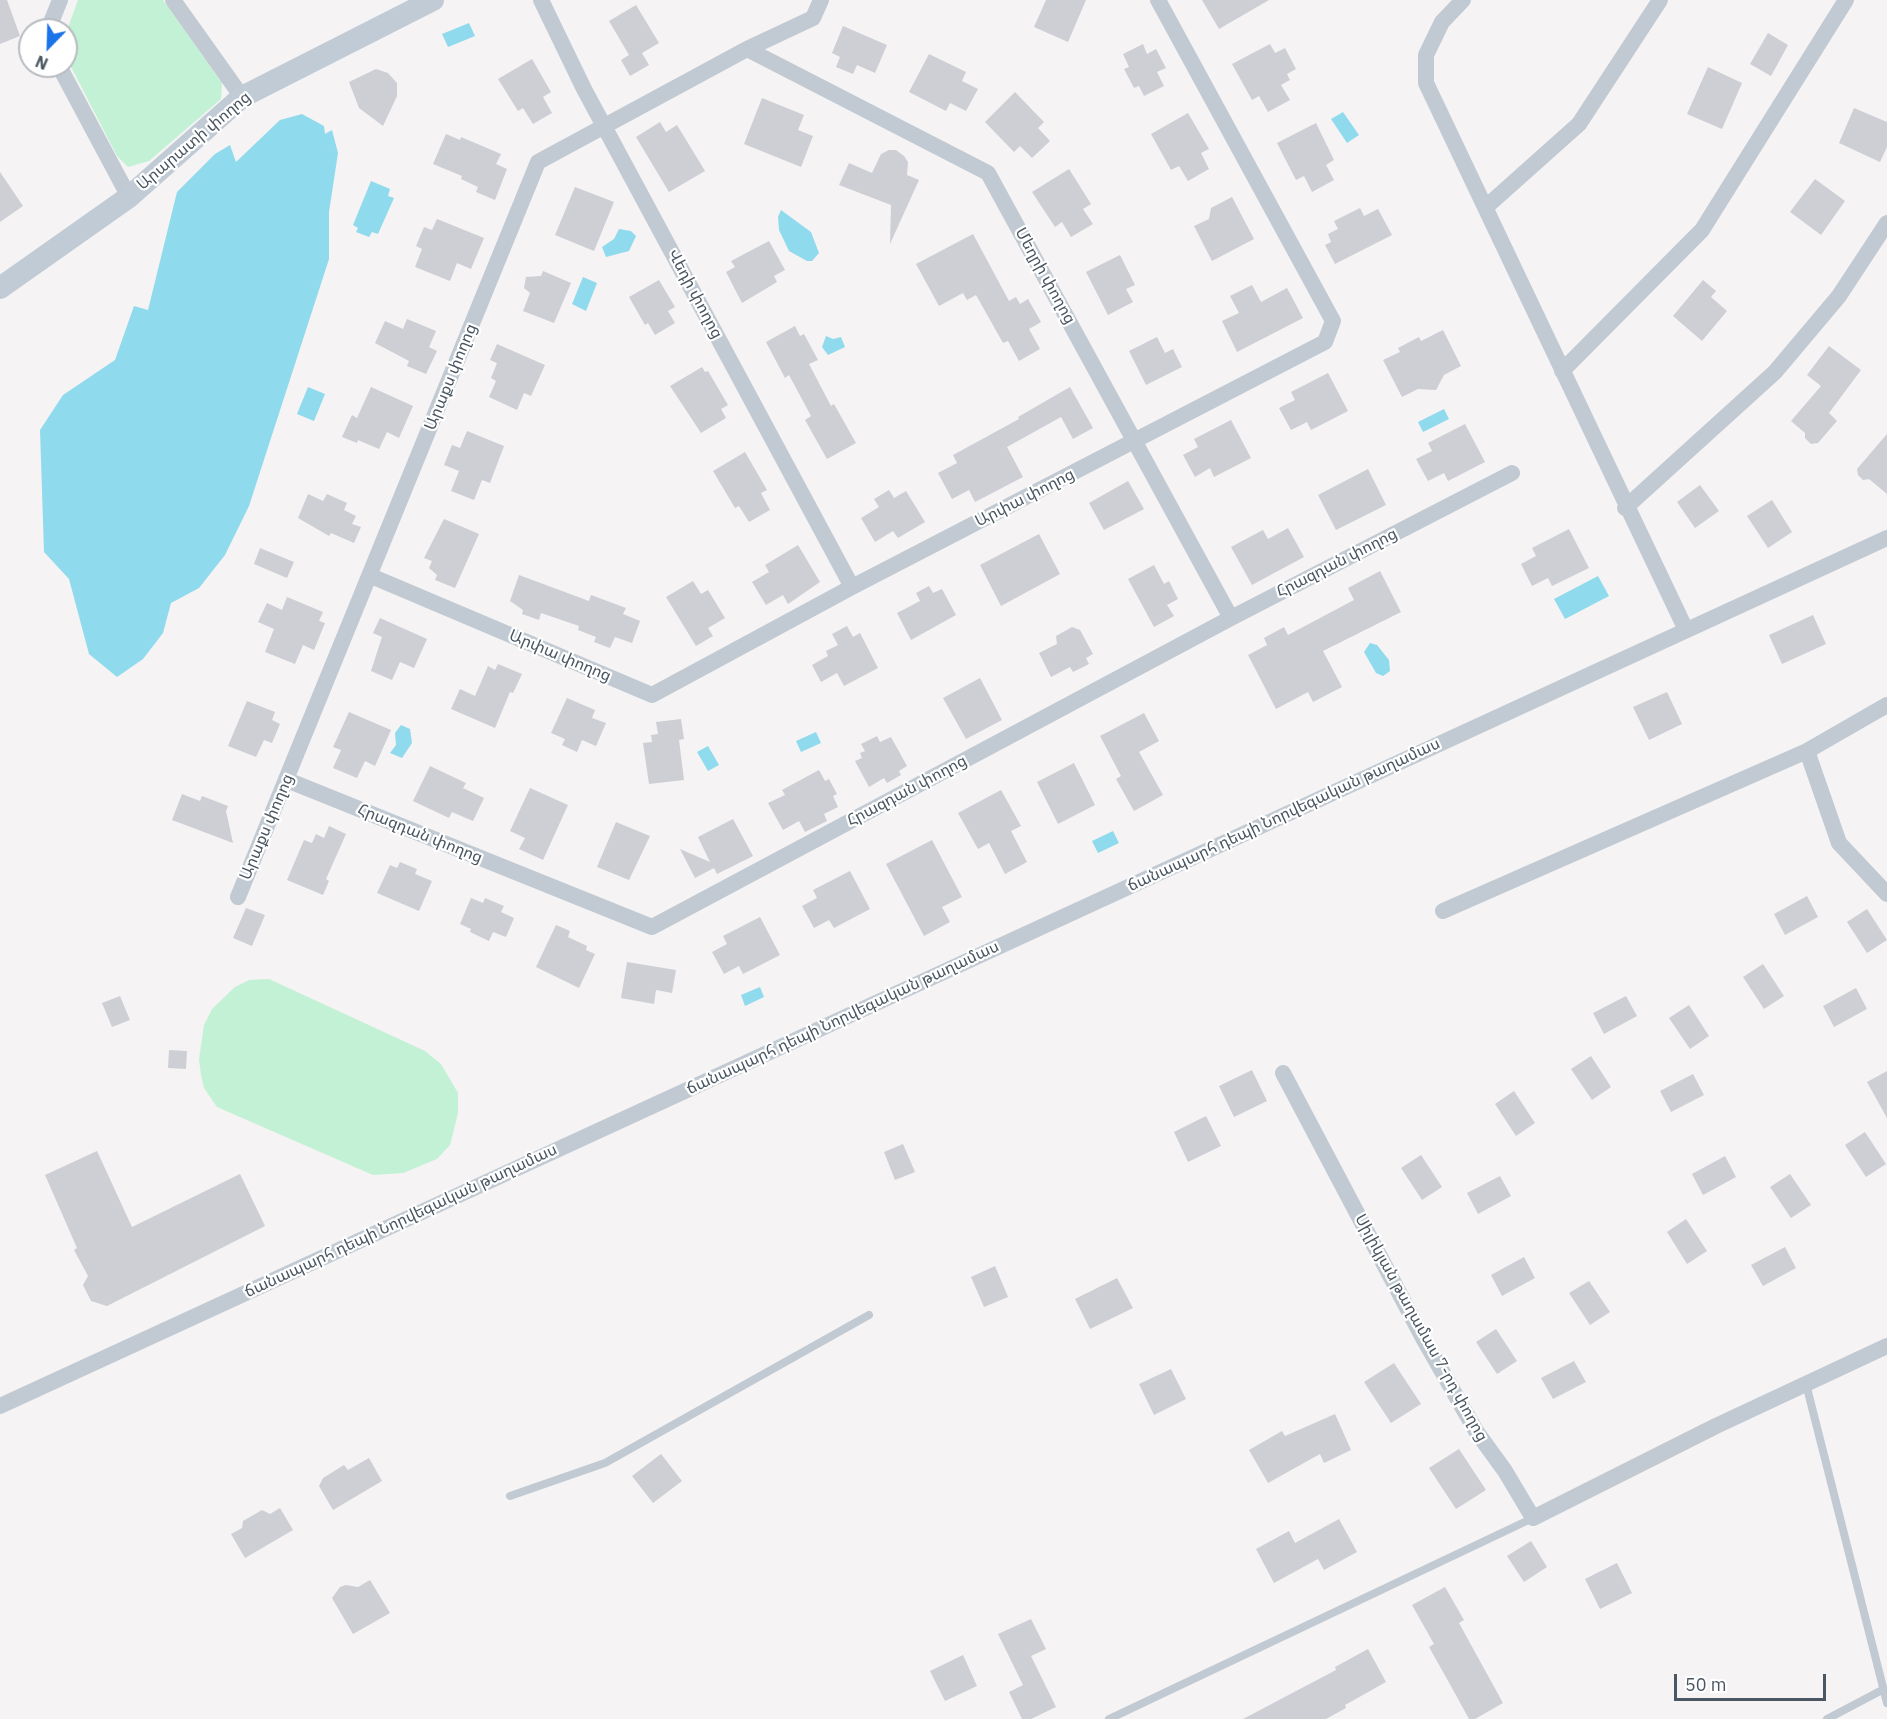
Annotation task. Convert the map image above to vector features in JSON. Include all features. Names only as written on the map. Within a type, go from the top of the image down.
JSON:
[{"type":"street","points":[[53,18],[61,0]]},
{"type":"street","points":[[173,0],[242,97]]},
{"type":"street","name":"Արարատի փողոց","points":[[0,288],[129,197],[242,97],[433,0]]},
{"type":"street","name":"Վեդի փողոց","points":[[541,0],[604,124],[852,587]]},
{"type":"street","name":"Արաքս փողոց","points":[[238,897],[371,576],[538,162],[604,124],[747,49],[813,18],[820,0]]},
{"type":"street","name":"Արփա փողոց","points":[[371,576],[652,695],[852,587],[1325,342],[1333,321],[1158,0]]},
{"type":"street","points":[[1463,0],[1442,22],[1426,55],[1426,83],[1625,508],[1686,630]]},
{"type":"street","points":[[1486,207],[1579,124],[1660,0]]},
{"type":"street","points":[[1562,371],[1702,230],[1846,0]]},
{"type":"street","name":"Մեղրի փողոց","points":[[747,49],[988,173],[1137,441],[1231,618]]},
{"type":"street","points":[[65,78],[129,197]]},
{"type":"street","points":[[1625,508],[1775,372],[1839,296],[1887,223]]},
{"type":"street","name":"Հրազդան փողոց","points":[[287,780],[652,927],[1231,618],[1512,473]]},
{"type":"street","name":"ճանապարհ դեպի Նորվեգական թաղամաս","points":[[0,1406],[1887,537]]},
{"type":"street","points":[[1443,911],[1806,751],[1887,705]]},
{"type":"street","points":[[1806,751],[1839,843],[1887,894]]},
{"type":"street","name":"Սիլիկյան թաղամաս 7-րդ փողոց","points":[[1283,1073],[1423,1338],[1476,1431],[1505,1471],[1533,1518]]},
{"type":"street","points":[[1533,1518],[1887,1346]]},
{"type":"lane","points":[[510,1496],[605,1463],[869,1315]]},
{"type":"lane","points":[[1806,1384],[1887,1702]]},
{"type":"lane","points":[[1109,1719],[1533,1518]]},
{"type":"lane","points":[[1827,1719],[1884,1689]]},
{"type":"green space","points":[[78,0],[163,0],[222,83],[221,99],[149,161],[128,167],[117,156],[77,78],[78,18],[71,18]]},
{"type":"green space","points":[[269,979],[425,1051],[441,1064],[458,1093],[458,1113],[450,1145],[437,1159],[403,1173],[373,1175],[217,1107],[204,1088],[201,1075],[199,1059],[204,1025],[212,1009],[235,987],[249,980]]},
{"type":"water","points":[[469,23],[475,36],[448,47],[442,34]]},
{"type":"water","points":[[1343,112],[1359,135],[1347,143],[1331,119]]},
{"type":"water","points":[[302,114],[324,126],[325,134],[332,130],[338,153],[329,212],[329,259],[249,506],[225,555],[199,588],[171,603],[163,633],[143,659],[117,677],[89,654],[69,579],[44,552],[40,430],[63,395],[115,360],[134,306],[148,310],[177,192],[215,154],[230,145],[236,162],[280,120]]},
{"type":"water","points":[[371,181],[390,189],[388,196],[394,198],[378,234],[372,232],[369,237],[356,232],[358,228],[353,225]]},
{"type":"water","points":[[781,210],[811,232],[819,253],[812,261],[807,261],[789,251],[779,230],[778,217]]},
{"type":"water","points":[[619,229],[631,231],[636,236],[629,251],[606,257],[602,247],[614,239]]},
{"type":"water","points":[[583,277],[597,283],[586,311],[572,304]]},
{"type":"water","points":[[826,336],[833,339],[841,337],[845,347],[828,355],[822,347]]},
{"type":"water","points":[[308,387],[325,394],[314,421],[297,414]]},
{"type":"water","points":[[1444,409],[1449,419],[1423,432],[1418,422]]},
{"type":"water","points":[[1598,576],[1609,596],[1565,619],[1554,599]]},
{"type":"water","points":[[1370,643],[1377,645],[1389,660],[1390,671],[1383,676],[1376,673],[1364,652]]},
{"type":"water","points":[[401,725],[410,729],[412,743],[402,758],[390,753],[396,745],[395,733]]},
{"type":"water","points":[[816,732],[821,743],[801,752],[796,741]]},
{"type":"water","points":[[708,746],[719,765],[708,771],[697,752]]},
{"type":"water","points":[[1113,831],[1119,843],[1098,853],[1092,841]]},
{"type":"water","points":[[760,987],[764,997],[745,1006],[741,995]]},
{"type":"building","points":[[0,0],[7,0],[18,30],[18,37],[0,44]]},
{"type":"building","points":[[1046,0],[1086,0],[1068,42],[1034,27]]},
{"type":"building","points":[[1202,0],[1269,0],[1219,29]]},
{"type":"building","points":[[636,5],[659,43],[642,53],[649,65],[630,76],[621,60],[629,55],[609,21]]},
{"type":"building","points":[[843,26],[887,45],[875,73],[857,65],[853,74],[836,67],[840,57],[832,53]]},
{"type":"building","points":[[1768,33],[1788,45],[1771,76],[1750,64]]},
{"type":"building","points":[[1143,44],[1147,54],[1156,49],[1166,68],[1157,72],[1164,86],[1144,96],[1139,86],[1134,88],[1124,69],[1129,67],[1123,54]]},
{"type":"building","points":[[1270,44],[1275,53],[1285,48],[1296,69],[1287,74],[1290,80],[1281,85],[1290,100],[1268,112],[1259,96],[1252,100],[1232,64]]},
{"type":"building","points":[[929,54],[966,72],[962,81],[978,89],[966,111],[950,103],[946,111],[909,92]]},
{"type":"building","points":[[532,59],[551,92],[543,97],[552,113],[533,124],[523,108],[518,111],[498,79]]},
{"type":"building","points":[[1708,67],[1742,83],[1722,129],[1687,114]]},
{"type":"building","points":[[376,69],[388,73],[397,83],[397,96],[383,126],[359,108],[349,82]]},
{"type":"building","points":[[1015,92],[1044,122],[1038,128],[1050,141],[1032,158],[1020,146],[1014,152],[985,122]]},
{"type":"building","points":[[762,98],[804,115],[798,130],[813,136],[801,167],[744,144]]},
{"type":"building","points":[[1854,108],[1887,122],[1887,147],[1880,162],[1839,143]]},
{"type":"building","points":[[1188,113],[1209,149],[1201,153],[1209,169],[1188,181],[1179,166],[1171,170],[1151,134]]},
{"type":"building","points":[[660,122],[666,132],[677,125],[705,171],[669,192],[636,137]]},
{"type":"building","points":[[1316,123],[1334,160],[1326,165],[1334,180],[1312,192],[1304,176],[1296,180],[1277,143]]},
{"type":"building","points":[[446,134],[460,140],[461,137],[501,154],[496,164],[507,169],[495,200],[476,192],[478,187],[461,179],[462,176],[433,164]]},
{"type":"building","points":[[889,150],[896,150],[904,156],[908,162],[907,175],[919,180],[890,244],[891,205],[839,185],[849,163],[872,173],[881,154]]},
{"type":"building","points":[[1069,169],[1091,204],[1083,209],[1093,224],[1071,237],[1062,222],[1055,227],[1032,192]]},
{"type":"building","points":[[0,172],[23,206],[0,222]]},
{"type":"building","points":[[1815,179],[1845,201],[1821,235],[1790,212]]},
{"type":"building","points":[[575,187],[614,202],[594,251],[555,235]]},
{"type":"building","points":[[1232,197],[1254,239],[1212,261],[1194,226],[1209,219],[1211,208]]},
{"type":"building","points":[[1360,208],[1364,216],[1378,209],[1392,235],[1335,264],[1325,245],[1331,242],[1328,234],[1338,229],[1334,221]]},
{"type":"building","points":[[437,219],[484,238],[471,269],[457,263],[450,281],[415,267],[422,249],[416,246],[424,227],[432,230]]},
{"type":"building","points":[[973,234],[1009,301],[1016,297],[1020,304],[1028,299],[1041,322],[1029,329],[1040,349],[1019,361],[1008,341],[1003,343],[976,295],[967,300],[963,293],[939,306],[916,264]]},
{"type":"building","points":[[769,241],[785,270],[774,276],[777,282],[742,303],[726,272],[735,267],[731,261]]},
{"type":"building","points":[[1120,255],[1135,285],[1126,289],[1133,302],[1108,315],[1086,272]]},
{"type":"building","points":[[543,271],[571,283],[554,323],[523,311],[530,293],[524,288],[526,277],[541,276]]},
{"type":"building","points":[[659,280],[675,307],[668,311],[675,323],[655,335],[648,323],[645,325],[629,297]]},
{"type":"building","points":[[1703,280],[1716,291],[1711,297],[1727,311],[1702,341],[1673,316]]},
{"type":"building","points":[[1252,285],[1261,302],[1287,288],[1303,318],[1237,352],[1222,321],[1239,313],[1230,296]]},
{"type":"building","points":[[407,319],[436,331],[429,347],[437,351],[426,374],[407,366],[409,361],[375,343],[385,321],[403,329]]},
{"type":"building","points":[[795,326],[800,336],[804,334],[818,360],[809,364],[831,406],[834,404],[856,443],[827,459],[805,420],[811,416],[789,375],[785,378],[766,342]]},
{"type":"building","points":[[1443,330],[1461,366],[1444,375],[1436,390],[1418,389],[1402,397],[1383,360],[1400,352],[1398,348],[1419,337],[1421,341]]},
{"type":"building","points":[[1157,337],[1165,353],[1173,349],[1182,367],[1146,385],[1129,351]]},
{"type":"building","points":[[497,344],[545,365],[531,396],[524,393],[517,410],[489,397],[496,381],[491,378],[497,363],[490,360]]},
{"type":"building","points":[[1829,346],[1861,370],[1829,413],[1837,421],[1818,443],[1811,444],[1805,438],[1805,433],[1791,421],[1821,386],[1807,375]]},
{"type":"building","points":[[702,367],[705,372],[708,371],[728,405],[721,409],[726,418],[701,433],[670,386]]},
{"type":"building","points":[[1328,373],[1348,411],[1311,430],[1307,422],[1291,430],[1279,408],[1295,400],[1291,392]]},
{"type":"building","points":[[371,387],[413,406],[399,438],[387,432],[379,449],[358,440],[357,443],[342,437],[352,415],[357,418]]},
{"type":"building","points":[[1070,387],[1093,428],[1073,439],[1061,417],[1007,447],[1023,477],[975,502],[969,490],[952,499],[938,473],[957,463],[953,455],[1019,419],[1018,417]]},
{"type":"building","points":[[1231,420],[1251,458],[1214,477],[1210,468],[1195,477],[1183,455],[1198,447],[1194,439]]},
{"type":"building","points":[[1465,424],[1485,462],[1448,481],[1444,473],[1428,481],[1416,459],[1432,451],[1428,443]]},
{"type":"building","points":[[467,431],[504,446],[490,483],[482,480],[474,500],[451,491],[459,471],[444,465],[452,445],[460,448]]},
{"type":"building","points":[[1887,434],[1887,494],[1869,479],[1863,480],[1858,475],[1857,469]]},
{"type":"building","points":[[745,452],[767,490],[761,493],[770,510],[749,522],[739,506],[735,508],[713,471]]},
{"type":"building","points":[[1368,469],[1386,505],[1336,530],[1318,495]]},
{"type":"building","points":[[1128,481],[1144,509],[1104,530],[1089,503]]},
{"type":"building","points":[[1700,485],[1719,511],[1695,528],[1677,502]]},
{"type":"building","points":[[889,490],[894,498],[906,491],[925,522],[898,538],[893,531],[875,542],[861,518],[879,507],[874,499]]},
{"type":"building","points":[[308,494],[323,501],[327,494],[347,503],[344,510],[356,516],[352,524],[361,527],[354,543],[331,533],[329,536],[298,518]]},
{"type":"building","points":[[1772,500],[1792,532],[1768,548],[1747,516]]},
{"type":"building","points":[[444,519],[479,534],[455,588],[435,580],[437,575],[429,568],[432,561],[424,558]]},
{"type":"building","points":[[1288,528],[1304,557],[1252,585],[1231,547],[1263,530],[1268,539]]},
{"type":"building","points":[[1569,529],[1589,568],[1552,586],[1548,578],[1532,586],[1521,564],[1536,556],[1532,548]]},
{"type":"building","points":[[1039,534],[1060,574],[1001,606],[980,565]]},
{"type":"building","points":[[798,545],[820,582],[788,604],[783,595],[766,605],[752,582],[769,572],[765,565]]},
{"type":"building","points":[[260,548],[294,562],[287,578],[254,564]]},
{"type":"building","points":[[1154,565],[1164,584],[1169,581],[1178,599],[1167,605],[1174,616],[1154,627],[1128,579]]},
{"type":"building","points":[[1380,571],[1401,612],[1323,651],[1342,687],[1313,702],[1308,692],[1276,709],[1248,655],[1267,645],[1264,638],[1284,627],[1288,635],[1354,600],[1348,588]]},
{"type":"building","points":[[519,575],[589,601],[591,595],[626,608],[623,614],[640,621],[632,643],[615,637],[610,648],[594,642],[596,637],[578,630],[579,626],[541,613],[539,620],[522,614],[523,610],[510,601]]},
{"type":"building","points":[[693,581],[701,594],[708,590],[725,618],[708,628],[713,636],[696,646],[666,597]]},
{"type":"building","points":[[929,586],[933,593],[942,589],[956,615],[911,640],[897,613],[920,601],[916,593]]},
{"type":"building","points":[[287,597],[323,612],[319,621],[325,623],[314,650],[303,645],[295,664],[265,652],[274,629],[258,622],[267,603],[282,610]]},
{"type":"building","points":[[1813,615],[1826,644],[1782,664],[1769,635]]},
{"type":"building","points":[[380,618],[427,639],[414,668],[400,662],[392,680],[371,671],[382,637],[373,633]]},
{"type":"building","points":[[847,626],[853,637],[860,633],[878,668],[844,686],[837,673],[821,682],[812,665],[828,656],[826,651],[838,645],[832,634]]},
{"type":"building","points":[[1072,627],[1080,630],[1093,654],[1086,658],[1089,664],[1073,672],[1070,667],[1051,677],[1039,653],[1057,644],[1056,636]]},
{"type":"building","points":[[498,664],[522,674],[513,693],[510,692],[495,728],[451,709],[460,689],[475,696],[488,666],[495,670]]},
{"type":"building","points":[[980,678],[1002,720],[966,739],[943,698]]},
{"type":"building","points":[[1667,692],[1682,724],[1649,740],[1633,707]]},
{"type":"building","points":[[567,698],[595,710],[592,718],[606,723],[596,746],[582,740],[577,752],[562,745],[565,739],[551,733]]},
{"type":"building","points":[[247,701],[275,712],[272,720],[280,724],[272,743],[264,740],[256,757],[228,746]]},
{"type":"building","points":[[349,712],[391,730],[375,766],[365,761],[357,778],[333,768],[341,750],[333,747]]},
{"type":"building","points":[[1144,713],[1159,741],[1139,752],[1163,795],[1134,811],[1116,779],[1121,776],[1100,736]]},
{"type":"building","points":[[681,719],[684,739],[679,740],[684,780],[649,784],[643,743],[652,742],[651,735],[658,734],[656,722]]},
{"type":"building","points":[[877,736],[880,742],[891,737],[907,766],[899,771],[901,775],[887,783],[884,778],[869,787],[855,761],[862,758],[860,753],[865,751],[861,744]]},
{"type":"building","points":[[1074,763],[1095,805],[1058,824],[1037,782]]},
{"type":"building","points":[[430,766],[466,783],[463,788],[484,798],[473,821],[452,812],[449,818],[413,801]]},
{"type":"building","points":[[819,770],[825,781],[829,779],[837,794],[833,796],[838,807],[824,814],[827,821],[805,832],[799,821],[783,830],[768,803],[785,795],[782,790]]},
{"type":"building","points":[[530,788],[568,805],[543,860],[519,849],[525,838],[510,831]]},
{"type":"building","points":[[1001,790],[1021,826],[1011,831],[1027,862],[1005,874],[989,843],[978,849],[958,813]]},
{"type":"building","points":[[182,794],[200,801],[202,796],[228,806],[226,811],[233,843],[172,820]]},
{"type":"building","points":[[733,819],[753,856],[717,874],[714,868],[695,878],[680,849],[710,862],[698,837]]},
{"type":"building","points":[[616,822],[650,836],[629,880],[597,867]]},
{"type":"building","points":[[329,826],[346,834],[326,879],[329,881],[323,895],[287,880],[304,840],[312,843],[316,834],[324,838]]},
{"type":"building","points":[[932,840],[962,897],[942,907],[950,922],[924,936],[886,864]]},
{"type":"building","points":[[400,862],[417,869],[415,874],[432,881],[419,911],[377,893],[390,865],[397,868]]},
{"type":"building","points":[[850,871],[870,909],[834,928],[829,920],[814,928],[802,906],[817,898],[813,890]]},
{"type":"building","points":[[1807,896],[1818,917],[1785,935],[1774,914]]},
{"type":"building","points":[[471,898],[483,903],[485,898],[504,906],[501,912],[514,918],[506,937],[493,932],[489,941],[470,932],[471,929],[460,924]]},
{"type":"building","points":[[246,908],[265,915],[252,946],[233,938]]},
{"type":"building","points":[[1867,909],[1887,940],[1867,953],[1847,922]]},
{"type":"building","points":[[760,917],[780,955],[743,974],[739,966],[724,974],[712,952],[727,944],[723,936]]},
{"type":"building","points":[[556,925],[570,931],[568,937],[587,946],[586,950],[595,954],[579,988],[536,967]]},
{"type":"building","points":[[627,962],[676,970],[672,993],[656,990],[654,1004],[621,998]]},
{"type":"building","points":[[1763,964],[1784,996],[1764,1009],[1743,977]]},
{"type":"building","points":[[1856,988],[1867,1009],[1834,1027],[1823,1006]]},
{"type":"building","points":[[120,996],[130,1020],[112,1027],[102,1003]]},
{"type":"building","points":[[1626,996],[1637,1016],[1604,1034],[1593,1013]]},
{"type":"building","points":[[1689,1005],[1709,1036],[1690,1049],[1669,1018]]},
{"type":"building","points":[[169,1050],[187,1051],[186,1069],[168,1068]]},
{"type":"building","points":[[1591,1056],[1611,1087],[1592,1100],[1571,1069]]},
{"type":"building","points":[[1252,1070],[1267,1101],[1234,1117],[1219,1086]]},
{"type":"building","points":[[1887,1071],[1887,1118],[1867,1082]]},
{"type":"building","points":[[1693,1074],[1704,1095],[1671,1112],[1660,1091]]},
{"type":"building","points":[[1514,1091],[1535,1123],[1516,1136],[1495,1104]]},
{"type":"building","points":[[1206,1116],[1221,1146],[1188,1162],[1174,1132]]},
{"type":"building","points":[[1865,1132],[1886,1164],[1866,1177],[1845,1145]]},
{"type":"building","points":[[903,1144],[915,1172],[895,1180],[884,1152]]},
{"type":"building","points":[[97,1151],[132,1227],[240,1174],[265,1226],[107,1306],[91,1301],[83,1285],[88,1276],[74,1250],[77,1248],[45,1175]]},
{"type":"building","points":[[1421,1155],[1442,1187],[1422,1200],[1401,1168]]},
{"type":"building","points":[[1725,1156],[1736,1177],[1703,1195],[1692,1174]]},
{"type":"building","points":[[1790,1174],[1811,1205],[1791,1218],[1770,1187]]},
{"type":"building","points":[[1500,1176],[1511,1196],[1478,1214],[1467,1193]]},
{"type":"building","points":[[1686,1219],[1707,1251],[1687,1264],[1667,1232]]},
{"type":"building","points":[[1785,1247],[1796,1268],[1763,1286],[1751,1265]]},
{"type":"building","points":[[1524,1257],[1535,1278],[1502,1296],[1491,1275]]},
{"type":"building","points":[[995,1266],[1008,1297],[984,1307],[971,1277]]},
{"type":"building","points":[[1117,1278],[1133,1308],[1090,1329],[1075,1299]]},
{"type":"building","points":[[1589,1281],[1610,1312],[1590,1325],[1569,1293]]},
{"type":"building","points":[[1496,1329],[1517,1361],[1497,1374],[1476,1342]]},
{"type":"building","points":[[1574,1361],[1586,1382],[1553,1399],[1541,1378]]},
{"type":"building","points":[[1394,1363],[1421,1404],[1391,1423],[1364,1382]]},
{"type":"building","points":[[1171,1369],[1186,1399],[1154,1415],[1139,1384]]},
{"type":"building","points":[[1335,1414],[1351,1450],[1324,1463],[1320,1454],[1268,1483],[1249,1450],[1282,1431],[1285,1436]]},
{"type":"building","points":[[1459,1449],[1486,1490],[1456,1509],[1429,1468]]},
{"type":"building","points":[[661,1454],[682,1481],[653,1503],[632,1476]]},
{"type":"building","points":[[369,1458],[382,1481],[333,1510],[319,1486],[323,1478],[344,1465],[348,1470]]},
{"type":"building","points":[[280,1508],[293,1530],[245,1558],[231,1534],[242,1528],[243,1521],[262,1510],[270,1514]]},
{"type":"building","points":[[1339,1519],[1357,1552],[1324,1570],[1318,1559],[1274,1583],[1256,1549],[1289,1531],[1295,1543]]},
{"type":"building","points":[[1531,1541],[1547,1567],[1524,1582],[1507,1556]]},
{"type":"building","points":[[1617,1563],[1632,1593],[1600,1609],[1585,1579]]},
{"type":"building","points":[[370,1580],[390,1613],[353,1634],[332,1598],[340,1587],[346,1585],[358,1587]]},
{"type":"building","points":[[1445,1587],[1464,1620],[1459,1623],[1503,1703],[1475,1719],[1469,1719],[1429,1647],[1434,1644],[1412,1605]]},
{"type":"building","points":[[1031,1619],[1046,1649],[1031,1656],[1056,1707],[1031,1719],[1022,1719],[1009,1692],[1023,1685],[998,1634]]},
{"type":"building","points":[[1368,1649],[1386,1682],[1345,1705],[1346,1708],[1326,1719],[1243,1719],[1336,1670],[1335,1667]]},
{"type":"building","points":[[963,1655],[977,1686],[945,1701],[930,1671]]}]
